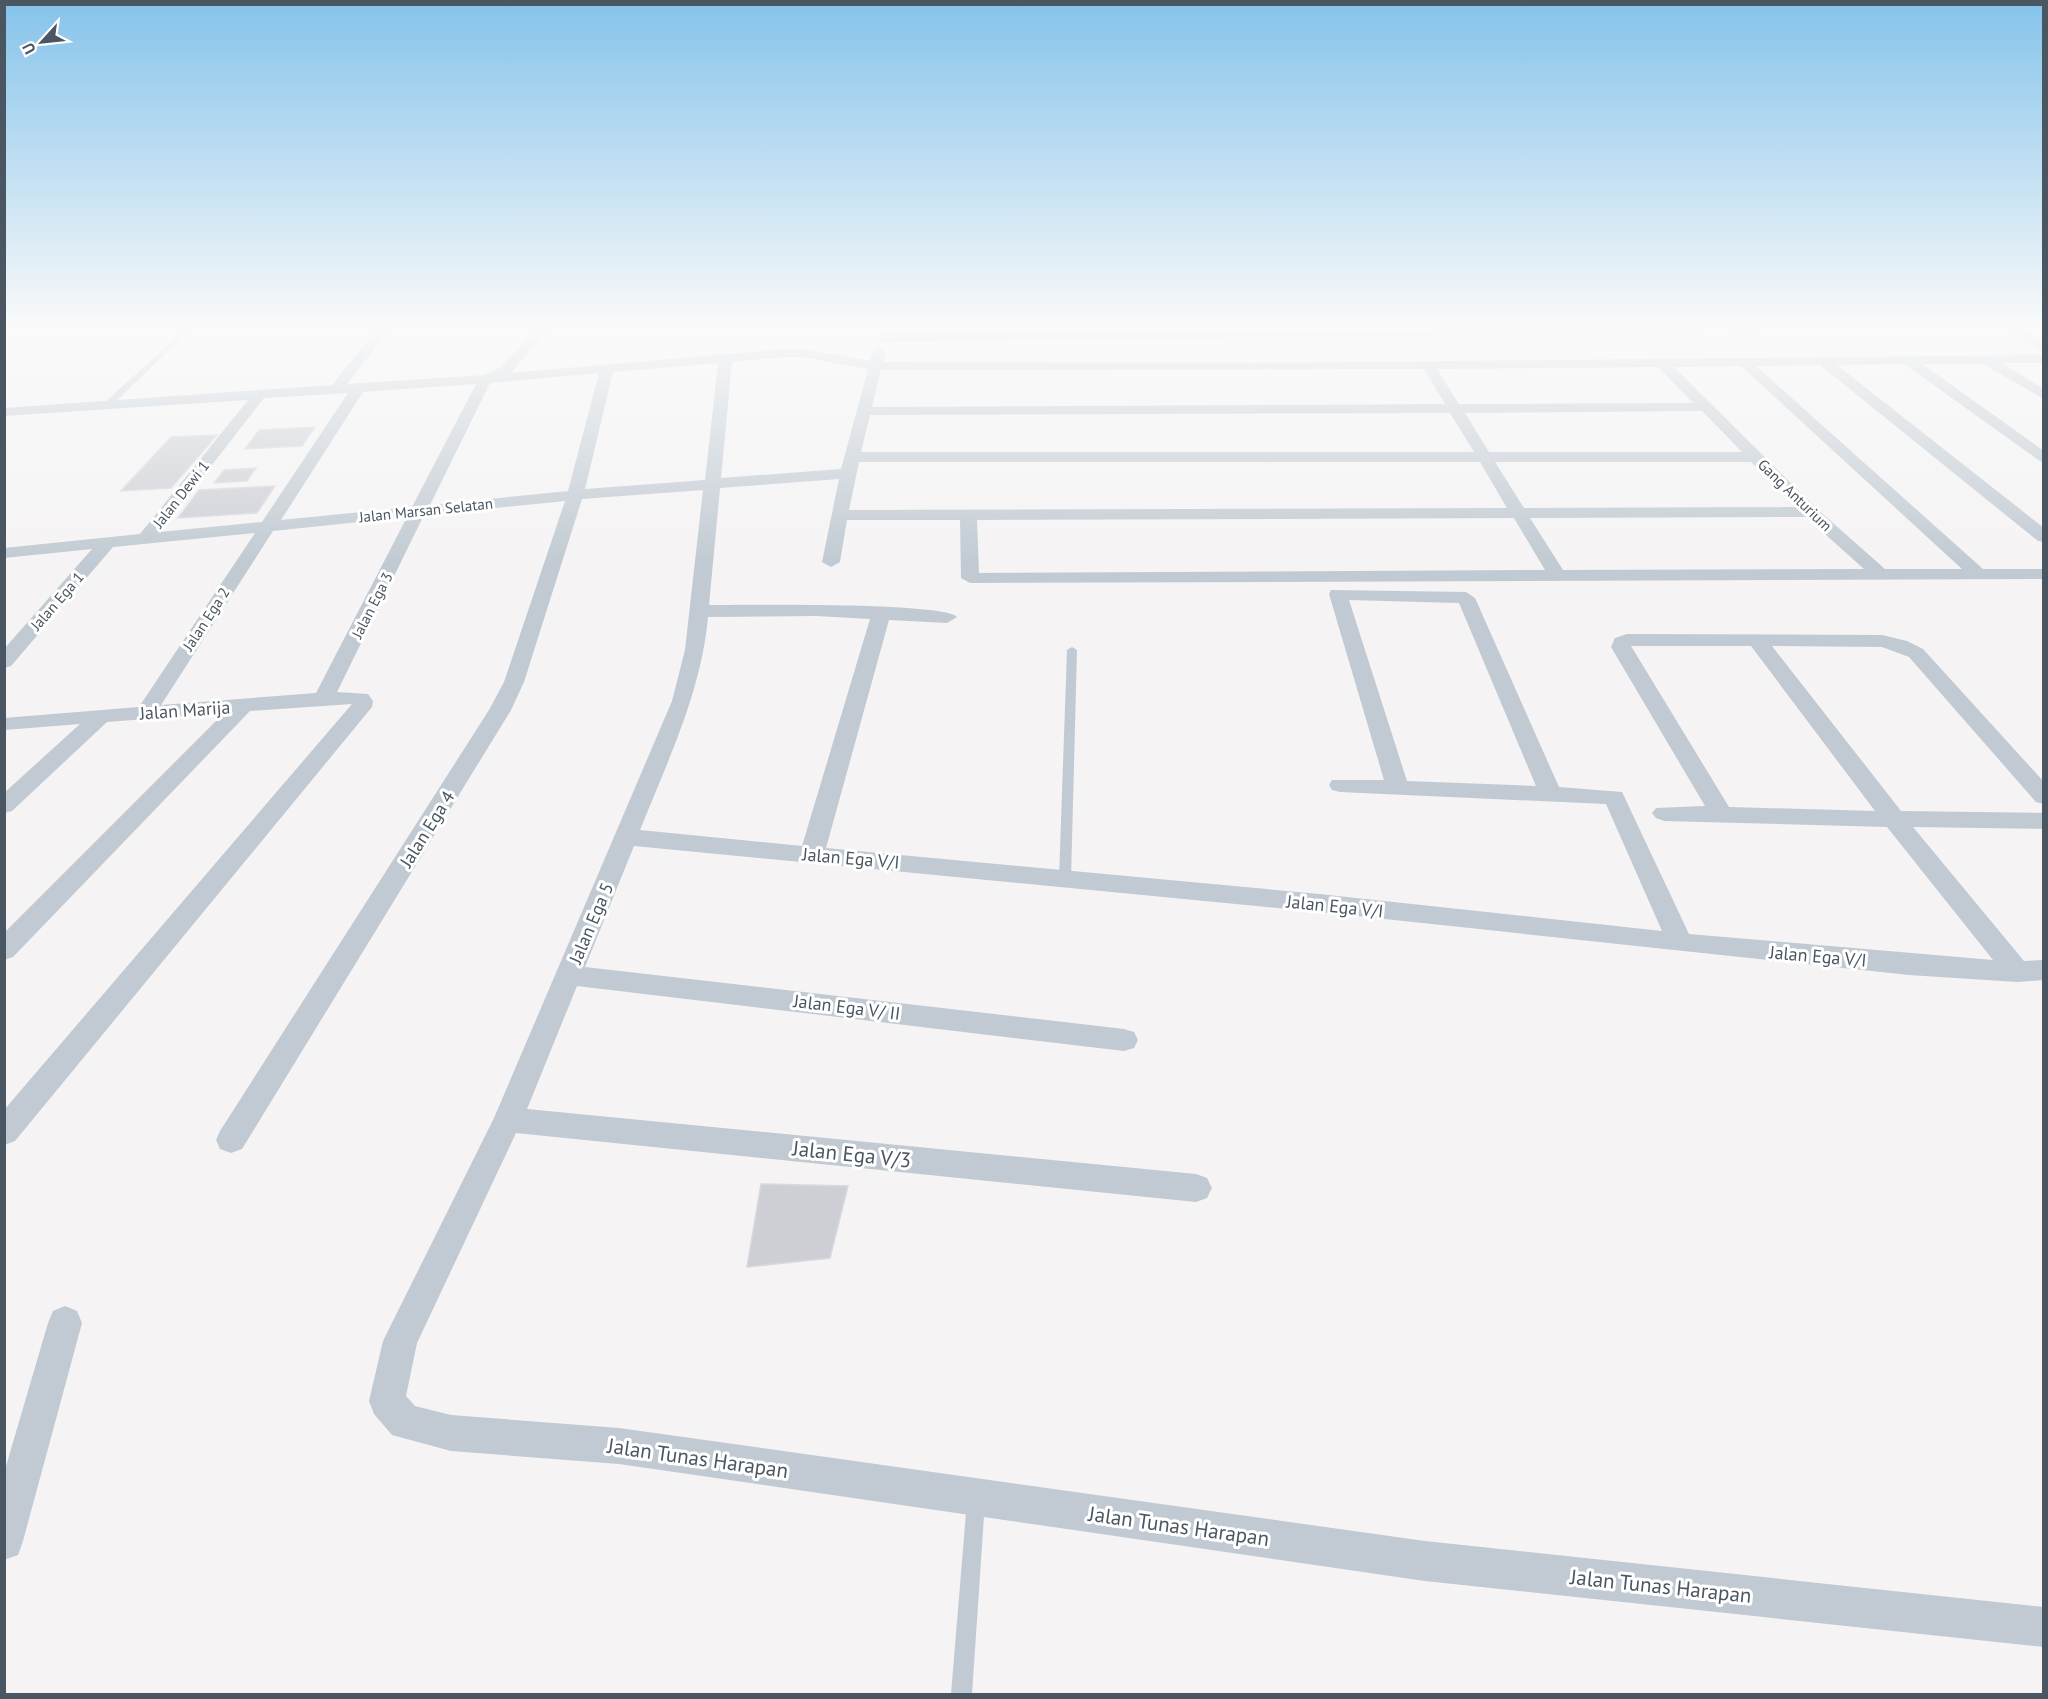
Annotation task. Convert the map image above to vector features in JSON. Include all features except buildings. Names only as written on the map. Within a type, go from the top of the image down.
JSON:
[{"type":"street","points":[[4,412],[115,405]]},
{"type":"street","name":"Jalan Dewi 1","points":[[146,538],[251,405]]},
{"type":"street","name":"Jalan Ega 2","points":[[146,713],[346,405]]},
{"type":"street","name":"Jalan Ega 3","points":[[323,699],[472,405]]},
{"type":"street","name":"Jalan Ega 4","points":[[231,1140],[500,710],[514,682],[575,495],[597,405]]},
{"type":"street","name":"Jalan Ega 5","points":[[400,1341],[508,1120],[682,701],[695,650],[720,405]]},
{"type":"street","points":[[831,562],[864,405]]},
{"type":"street","points":[[1453,405],[1557,575]]},
{"type":"street","points":[[1792,405],[1978,574]]},
{"type":"street","points":[[1878,405],[2043,537]]},
{"type":"street","points":[[1969,405],[2043,459]]},
{"type":"street","points":[[862,411],[1705,407]]},
{"type":"street","name":"Gang Anturium","points":[[1705,407],[1810,512],[1879,573]]},
{"type":"street","name":"Jalan Marsan Selatan","points":[[4,554],[109,541],[575,495],[711,484],[851,465],[1484,455],[1755,457]]},
{"type":"street","points":[[842,515],[1810,512]]},
{"type":"street","points":[[968,515],[970,578],[2043,574]]},
{"type":"street","name":"Jalan Ega 1","points":[[4,662],[109,541]]},
{"type":"street","points":[[1398,788],[1338,594],[1466,598],[1551,794]]},
{"type":"street","points":[[700,611],[881,613],[947,617]]},
{"type":"street","points":[[812,854],[881,613]]},
{"type":"street","points":[[1721,813],[1621,647],[1627,640],[1882,640],[1900,645],[1916,653],[2043,797]]},
{"type":"street","points":[[1757,640],[1894,819],[2017,972]]},
{"type":"street","name":"Jalan Marija","points":[[4,724],[323,699],[361,698],[363,701],[362,707],[4,1132]]},
{"type":"street","points":[[4,950],[242,707]]},
{"type":"street","points":[[4,806],[103,715]]},
{"type":"street","points":[[1340,785],[1614,797],[1680,943]]},
{"type":"street","points":[[1664,813],[2043,821]]},
{"type":"street","name":"Jalan Ega V/I","points":[[626,837],[1909,965],[2017,972],[2043,970]]},
{"type":"street","name":"Jalan Ega V/ II","points":[[569,975],[1124,1040]]},
{"type":"street","name":"Jalan Ega V/3","points":[[508,1120],[1196,1188]]},
{"type":"street","points":[[4,1541],[65,1323]]},
{"type":"street","name":"Jalan Tunas Harapan","points":[[400,1341],[387,1401],[405,1422],[452,1434],[619,1446],[1425,1561],[2043,1627]]},
{"type":"lane","points":[[1065,879],[1072,650]]},
{"type":"lane","points":[[961,1695],[977,1497]]}]
